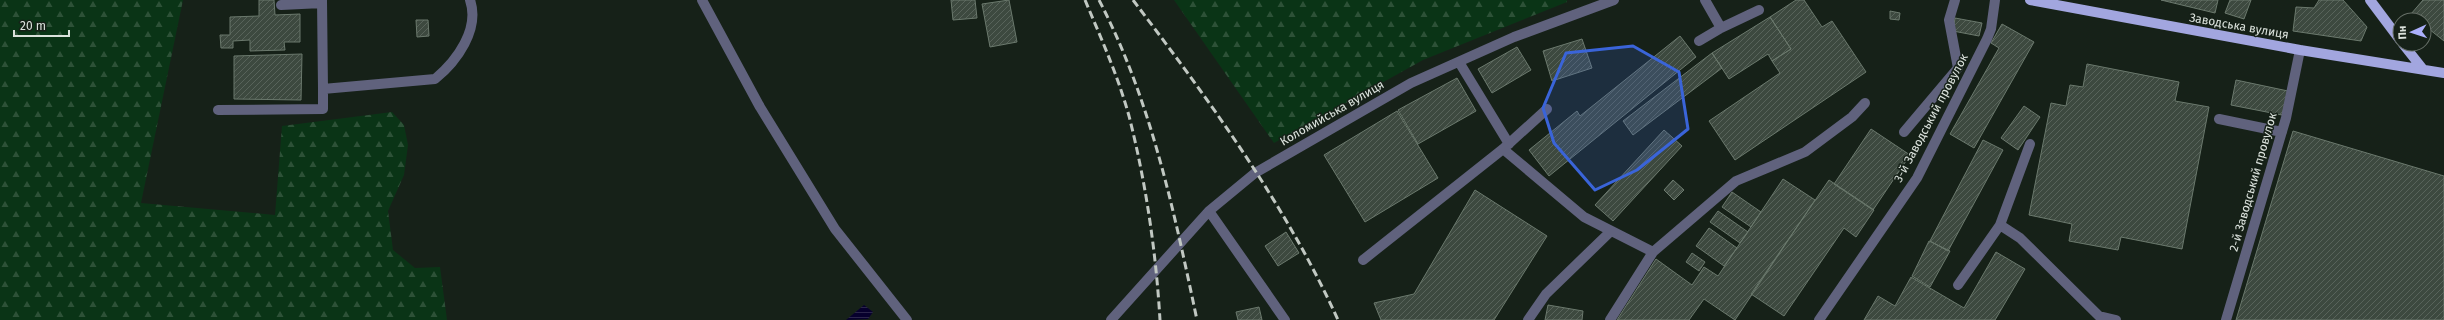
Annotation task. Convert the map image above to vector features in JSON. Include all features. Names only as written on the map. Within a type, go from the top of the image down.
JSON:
[{"type":"main road","name":"Заводська вулиця","points":[[2030,0],[2300,50],[2422,68],[2444,73]]},
{"type":"main road","points":[[2370,0],[2392,29]]},
{"type":"main road","points":[[2409,52],[2422,68]]},
{"type":"street","points":[[324,89],[435,79],[454,60],[468,36],[473,8],[470,0]]},
{"type":"street","points":[[702,0],[760,107],[836,229],[907,320]]},
{"type":"street","name":"Коломийська вулиця","points":[[1111,320],[1209,211],[1255,173],[1411,83],[1514,37],[1614,0]]},
{"type":"street","points":[[1705,0],[1721,28]]},
{"type":"street","points":[[1904,132],[1958,68],[1949,20],[1955,0]]},
{"type":"street","name":"3-й Заводський провулок","points":[[1820,320],[1917,178],[1987,40],[1991,29],[1995,0]]},
{"type":"street","points":[[218,110],[323,109],[322,2],[281,4]]},
{"type":"street","points":[[1699,41],[1721,28],[1759,10]]},
{"type":"street","name":"2-й Заводський провулок","points":[[2226,320],[2282,132],[2300,50]]},
{"type":"street","points":[[1459,62],[1506,147],[1584,217],[1653,252]]},
{"type":"street","points":[[1610,320],[1653,252],[1736,181],[1805,152],[1852,117],[1865,103]]},
{"type":"street","points":[[1363,260],[1506,147],[1547,109]]},
{"type":"street","points":[[2219,119],[2282,132]]},
{"type":"street","points":[[1958,285],[2000,225],[2030,144]]},
{"type":"street","points":[[1209,211],[1285,320]]},
{"type":"street","points":[[2000,225],[2020,238],[2098,318],[2116,320]]},
{"type":"street","points":[[1528,320],[1546,294],[1611,231]]},
{"type":"highlighted area","points":[[1633,46],[1679,72],[1688,129],[1637,170],[1595,190],[1554,143],[1543,108],[1566,53]]},
{"type":"green space","points":[[0,0],[183,0],[141,203],[275,215],[282,126],[392,112],[404,125],[408,145],[404,175],[388,211],[393,250],[415,268],[440,267],[447,320],[0,320]]},
{"type":"green space","points":[[1174,0],[1567,0],[1567,2],[1423,60],[1274,143]]},
{"type":"shaded area","points":[[864,305],[873,312],[868,319],[846,320]]},
{"type":"building","points":[[259,0],[274,0],[275,15],[300,14],[300,42],[284,42],[285,50],[250,51],[250,40],[233,41],[233,48],[221,48],[220,35],[230,35],[230,17],[259,16]]},
{"type":"building","points":[[951,0],[975,0],[977,18],[953,20]]},
{"type":"building","points":[[1009,0],[1017,42],[990,47],[982,4]]},
{"type":"building","points":[[1796,0],[1804,0],[1822,27],[1832,21],[1866,72],[1735,160],[1709,121],[1780,73],[1772,61],[1791,49],[1770,17]]},
{"type":"building","points":[[2161,0],[2218,0],[2215,13]]},
{"type":"building","points":[[2230,0],[2251,0],[2244,19],[2225,13]]},
{"type":"building","points":[[2319,0],[2343,0],[2367,27],[2361,41],[2293,31],[2296,7],[2314,8]]},
{"type":"building","points":[[2423,0],[2444,0],[2444,41],[2432,31],[2432,12],[2413,12]]},
{"type":"building","points":[[1890,11],[1900,13],[1899,20],[1890,19]]},
{"type":"building","points":[[1770,17],[1791,49],[1772,61],[1768,54],[1729,79],[1712,53]]},
{"type":"building","points":[[1955,18],[1982,23],[1979,36],[1953,31]]},
{"type":"building","points":[[416,20],[428,20],[429,36],[417,37]]},
{"type":"building","points":[[2002,24],[2034,42],[1974,148],[1950,134],[1999,48],[1991,43]]},
{"type":"building","points":[[1680,36],[1696,57],[1549,176],[1529,150],[1577,111],[1580,116]]},
{"type":"building","points":[[1582,39],[1592,68],[1552,81],[1543,51]]},
{"type":"building","points":[[1517,47],[1531,70],[1492,93],[1478,69]]},
{"type":"building","points":[[1712,53],[1722,68],[1633,135],[1623,121]]},
{"type":"building","points":[[302,54],[301,100],[234,99],[234,56]]},
{"type":"building","points":[[2087,64],[2179,82],[2175,101],[2209,107],[2182,249],[2121,237],[2118,250],[2069,241],[2072,224],[2029,215],[2051,103],[2066,106],[2070,85],[2083,87]]},
{"type":"building","points":[[1457,78],[1476,111],[1418,144],[1398,110]]},
{"type":"building","points":[[2236,80],[2288,91],[2282,115],[2231,105]]},
{"type":"building","points":[[2024,106],[2040,117],[2018,150],[2001,138]]},
{"type":"building","points":[[1397,111],[1438,178],[1365,222],[1324,155]]},
{"type":"building","points":[[1871,129],[1910,155],[1873,210],[1834,184]]},
{"type":"building","points":[[1664,130],[1682,146],[1613,221],[1595,205]]},
{"type":"building","points":[[2293,131],[2444,176],[2444,320],[2236,320]]},
{"type":"building","points":[[1983,140],[2003,150],[1948,251],[1930,241]]},
{"type":"building","points":[[1783,179],[1815,200],[1735,320],[1704,299],[1689,320],[1617,320],[1656,259],[1692,285],[1704,267],[1718,276]]},
{"type":"building","points":[[1673,180],[1684,190],[1674,200],[1664,190]]},
{"type":"building","points":[[1829,180],[1874,210],[1856,237],[1844,228],[1784,316],[1751,294]]},
{"type":"building","points":[[1475,190],[1547,236],[1494,320],[1381,320],[1374,303],[1414,294]]},
{"type":"building","points":[[1732,192],[1761,212],[1751,227],[1722,207]]},
{"type":"building","points":[[1718,211],[1748,232],[1740,243],[1710,222]]},
{"type":"building","points":[[1709,228],[1737,248],[1724,266],[1696,246]]},
{"type":"building","points":[[1286,232],[1299,253],[1278,266],[1265,246]]},
{"type":"building","points":[[1929,241],[1950,251],[1930,287],[1912,276]]},
{"type":"building","points":[[1996,252],[2025,269],[1995,320],[1864,320],[1878,296],[1895,306],[1911,277],[1964,308]]},
{"type":"building","points":[[1692,253],[1705,262],[1699,271],[1686,262]]},
{"type":"building","points":[[1548,305],[1583,311],[1582,320],[1545,320]]},
{"type":"building","points":[[1259,307],[1262,320],[1238,320],[1236,312]]},
{"type":"railway","points":[[1085,0],[1120,86],[1135,141],[1149,218],[1156,269],[1160,320]]},
{"type":"railway","points":[[1099,0],[1117,38],[1147,116],[1170,197],[1197,320]]},
{"type":"railway","points":[[1133,0],[1190,76],[1244,154],[1295,236],[1338,320]]}]
